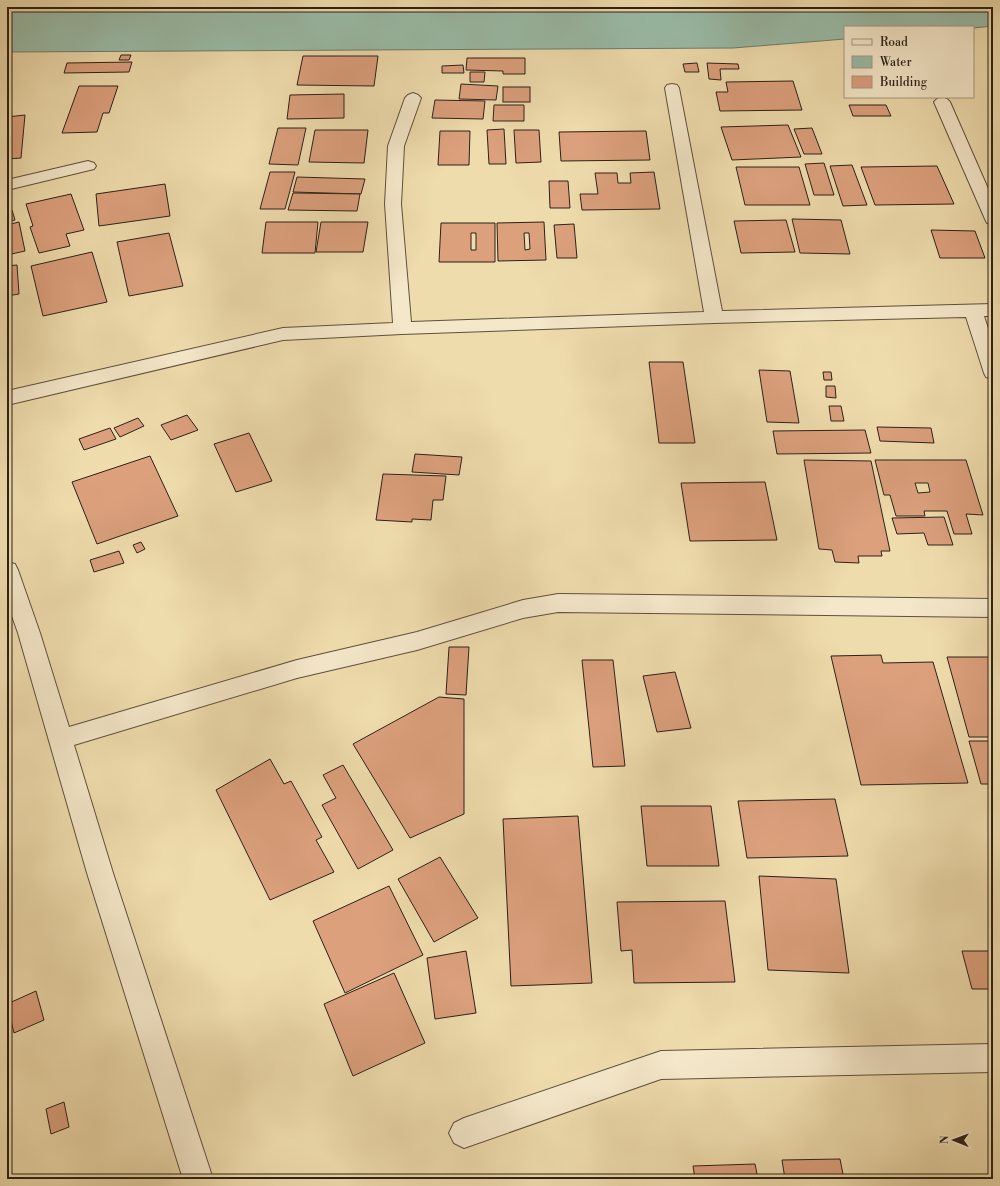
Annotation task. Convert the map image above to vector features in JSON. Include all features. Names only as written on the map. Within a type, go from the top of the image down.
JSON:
[{"type":"street","points":[[672,88],[714,317]]},
{"type":"street","points":[[402,328],[393,204],[396,146],[413,98]]},
{"type":"street","points":[[942,102],[993,219]]},
{"type":"street","points":[[7,185],[88,166]]},
{"type":"street","points":[[7,398],[283,334],[402,328],[714,317],[993,310]]},
{"type":"street","points":[[973,311],[993,373]]},
{"type":"street","points":[[7,570],[29,633],[100,873],[198,1179]]},
{"type":"street","points":[[61,739],[296,669],[417,641],[523,609],[558,603],[993,608]]},
{"type":"street","points":[[464,1133],[661,1065],[993,1058]]},
{"type":"water","points":[[7,7],[993,7],[993,26],[974,28],[974,26],[844,26],[844,39],[733,48],[7,52]]},
{"type":"building","points":[[121,55],[131,55],[129,60],[119,60]]},
{"type":"building","points":[[303,56],[378,56],[374,86],[297,85]]},
{"type":"building","points":[[467,58],[525,58],[525,74],[503,74],[503,71],[466,70]]},
{"type":"building","points":[[132,62],[129,72],[64,73],[67,63]]},
{"type":"building","points":[[697,63],[699,72],[685,72],[683,64]]},
{"type":"building","points":[[707,63],[738,64],[739,69],[720,69],[721,80],[709,79]]},
{"type":"building","points":[[463,65],[464,73],[442,73],[442,66]]},
{"type":"building","points":[[470,72],[485,72],[484,82],[470,82]]},
{"type":"building","points":[[793,81],[802,110],[720,111],[716,92],[728,92],[726,82]]},
{"type":"building","points":[[461,84],[498,86],[496,100],[459,99]]},
{"type":"building","points":[[79,86],[118,86],[109,113],[103,113],[97,132],[62,133]]},
{"type":"building","points":[[503,87],[530,87],[530,102],[503,102]]},
{"type":"building","points":[[344,94],[344,118],[287,119],[290,95]]},
{"type":"building","points":[[435,100],[485,101],[483,119],[432,118]]},
{"type":"building","points":[[494,105],[524,105],[524,121],[493,121]]},
{"type":"building","points":[[849,105],[886,105],[891,116],[853,116]]},
{"type":"building","points":[[25,115],[21,158],[7,159],[7,117]]},
{"type":"building","points":[[788,125],[801,157],[732,160],[721,127]]},
{"type":"building","points":[[278,128],[306,128],[298,165],[269,164]]},
{"type":"building","points":[[812,128],[822,154],[804,154],[794,129]]},
{"type":"building","points":[[504,129],[506,164],[489,164],[487,130]]},
{"type":"building","points":[[315,130],[368,130],[364,163],[309,162]]},
{"type":"building","points":[[514,130],[539,130],[541,162],[516,163]]},
{"type":"building","points":[[440,131],[470,131],[469,165],[438,165]]},
{"type":"building","points":[[646,131],[650,160],[561,161],[559,132]]},
{"type":"building","points":[[824,163],[834,195],[814,195],[805,164]]},
{"type":"building","points":[[852,165],[867,205],[843,206],[830,166]]},
{"type":"building","points":[[937,166],[954,204],[875,205],[861,167]]},
{"type":"building","points":[[736,167],[799,167],[810,205],[745,205]]},
{"type":"building","points":[[270,172],[295,172],[285,209],[260,209]]},
{"type":"building","points":[[654,172],[660,209],[582,210],[580,194],[598,194],[595,173],[617,173],[618,183],[631,183],[630,173]]},
{"type":"building","points":[[297,177],[365,179],[361,194],[293,192]]},
{"type":"building","points":[[549,181],[568,181],[570,208],[550,208]]},
{"type":"building","points":[[165,184],[170,216],[99,226],[96,194]]},
{"type":"building","points":[[293,193],[360,194],[357,211],[288,210]]},
{"type":"building","points":[[71,194],[84,230],[66,234],[70,246],[39,253],[30,227],[33,226],[26,204]]},
{"type":"building","points":[[12,210],[15,220],[7,222],[7,211]]},
{"type":"building","points":[[792,219],[841,220],[850,254],[800,253]]},
{"type":"building","points":[[786,220],[795,252],[741,253],[734,221]]},
{"type":"building","points":[[19,222],[25,251],[7,255],[7,225]]},
{"type":"building","points":[[266,222],[318,222],[315,253],[262,253]]},
{"type":"building","points":[[321,222],[368,222],[363,252],[316,252]]},
{"type":"building","points":[[544,222],[546,260],[498,261],[497,223]],"holes":[[[524,233],[529,233],[530,249],[525,250]]]},
{"type":"building","points":[[441,223],[495,223],[495,262],[439,262]],"holes":[[[471,233],[476,233],[476,250],[471,250]]]},
{"type":"building","points":[[574,224],[577,258],[557,258],[554,225]]},
{"type":"building","points":[[931,230],[975,231],[985,258],[940,258]]},
{"type":"building","points":[[169,233],[183,286],[129,296],[117,242]]},
{"type":"building","points":[[92,252],[107,302],[43,316],[31,266]]},
{"type":"building","points":[[17,265],[19,294],[7,296],[7,266]]},
{"type":"building","points":[[649,362],[683,362],[695,443],[659,443]]},
{"type":"building","points":[[759,370],[790,371],[799,423],[767,422]]},
{"type":"building","points":[[823,372],[831,372],[832,380],[824,380]]},
{"type":"building","points":[[826,386],[835,386],[836,398],[826,397]]},
{"type":"building","points":[[829,406],[841,406],[844,421],[831,421]]},
{"type":"building","points":[[187,415],[198,430],[171,440],[161,425]]},
{"type":"building","points":[[138,418],[144,426],[120,437],[114,428]]},
{"type":"building","points":[[877,427],[931,428],[934,443],[880,441]]},
{"type":"building","points":[[110,428],[116,439],[84,450],[79,439]]},
{"type":"building","points":[[865,430],[871,453],[777,454],[773,431]]},
{"type":"building","points":[[249,433],[272,481],[236,492],[214,444]]},
{"type":"building","points":[[415,454],[462,457],[459,475],[412,472]]},
{"type":"building","points":[[150,456],[178,516],[97,544],[72,482]]},
{"type":"building","points":[[804,460],[871,461],[890,551],[881,551],[882,556],[858,556],[859,563],[835,562],[832,550],[819,549]]},
{"type":"building","points":[[875,460],[966,460],[983,515],[966,514],[972,534],[954,534],[947,511],[924,511],[925,516],[896,516],[890,495],[884,495]],"holes":[[[915,483],[928,483],[930,492],[918,493]]]},
{"type":"building","points":[[383,474],[446,476],[443,500],[433,500],[431,520],[412,519],[412,522],[376,520]]},
{"type":"building","points":[[765,482],[777,540],[690,541],[681,483]]},
{"type":"building","points":[[944,517],[953,545],[928,545],[924,533],[897,534],[892,518]]},
{"type":"building","points":[[141,542],[145,549],[137,553],[133,545]]},
{"type":"building","points":[[119,551],[124,563],[94,572],[90,560]]},
{"type":"building","points":[[449,647],[469,647],[466,695],[446,694]]},
{"type":"building","points":[[881,655],[883,663],[933,662],[968,783],[861,785],[831,656]]},
{"type":"building","points":[[947,657],[993,657],[993,737],[969,737]]},
{"type":"building","points":[[582,660],[613,660],[625,766],[593,767]]},
{"type":"building","points":[[675,672],[691,728],[657,732],[643,676]]},
{"type":"building","points":[[439,697],[464,699],[464,814],[410,838],[353,744]]},
{"type":"building","points":[[969,741],[993,741],[993,784],[981,784]]},
{"type":"building","points":[[270,759],[284,784],[291,781],[322,837],[316,840],[334,872],[270,900],[216,790]]},
{"type":"building","points":[[343,765],[393,850],[358,869],[322,805],[336,798],[323,775]]},
{"type":"building","points":[[835,799],[848,856],[747,858],[738,801]]},
{"type":"building","points":[[641,806],[711,806],[719,866],[647,866]]},
{"type":"building","points":[[578,816],[592,983],[511,986],[503,819]]},
{"type":"building","points":[[440,857],[478,918],[434,942],[398,879]]},
{"type":"building","points":[[759,876],[836,879],[849,973],[768,970]]},
{"type":"building","points":[[389,886],[423,955],[345,993],[313,921]]},
{"type":"building","points":[[725,901],[735,982],[634,983],[632,950],[621,951],[617,902]]},
{"type":"building","points":[[466,951],[476,1013],[435,1019],[427,958]]},
{"type":"building","points":[[962,951],[993,951],[993,989],[972,989]]},
{"type":"building","points":[[394,973],[425,1043],[353,1076],[324,1004]]},
{"type":"building","points":[[36,991],[44,1020],[14,1033],[7,1004]]},
{"type":"building","points":[[64,1102],[69,1127],[51,1134],[46,1109]]},
{"type":"building","points":[[840,1159],[844,1179],[785,1179],[782,1160]]},
{"type":"building","points":[[755,1164],[758,1179],[695,1179],[693,1166]]}]
